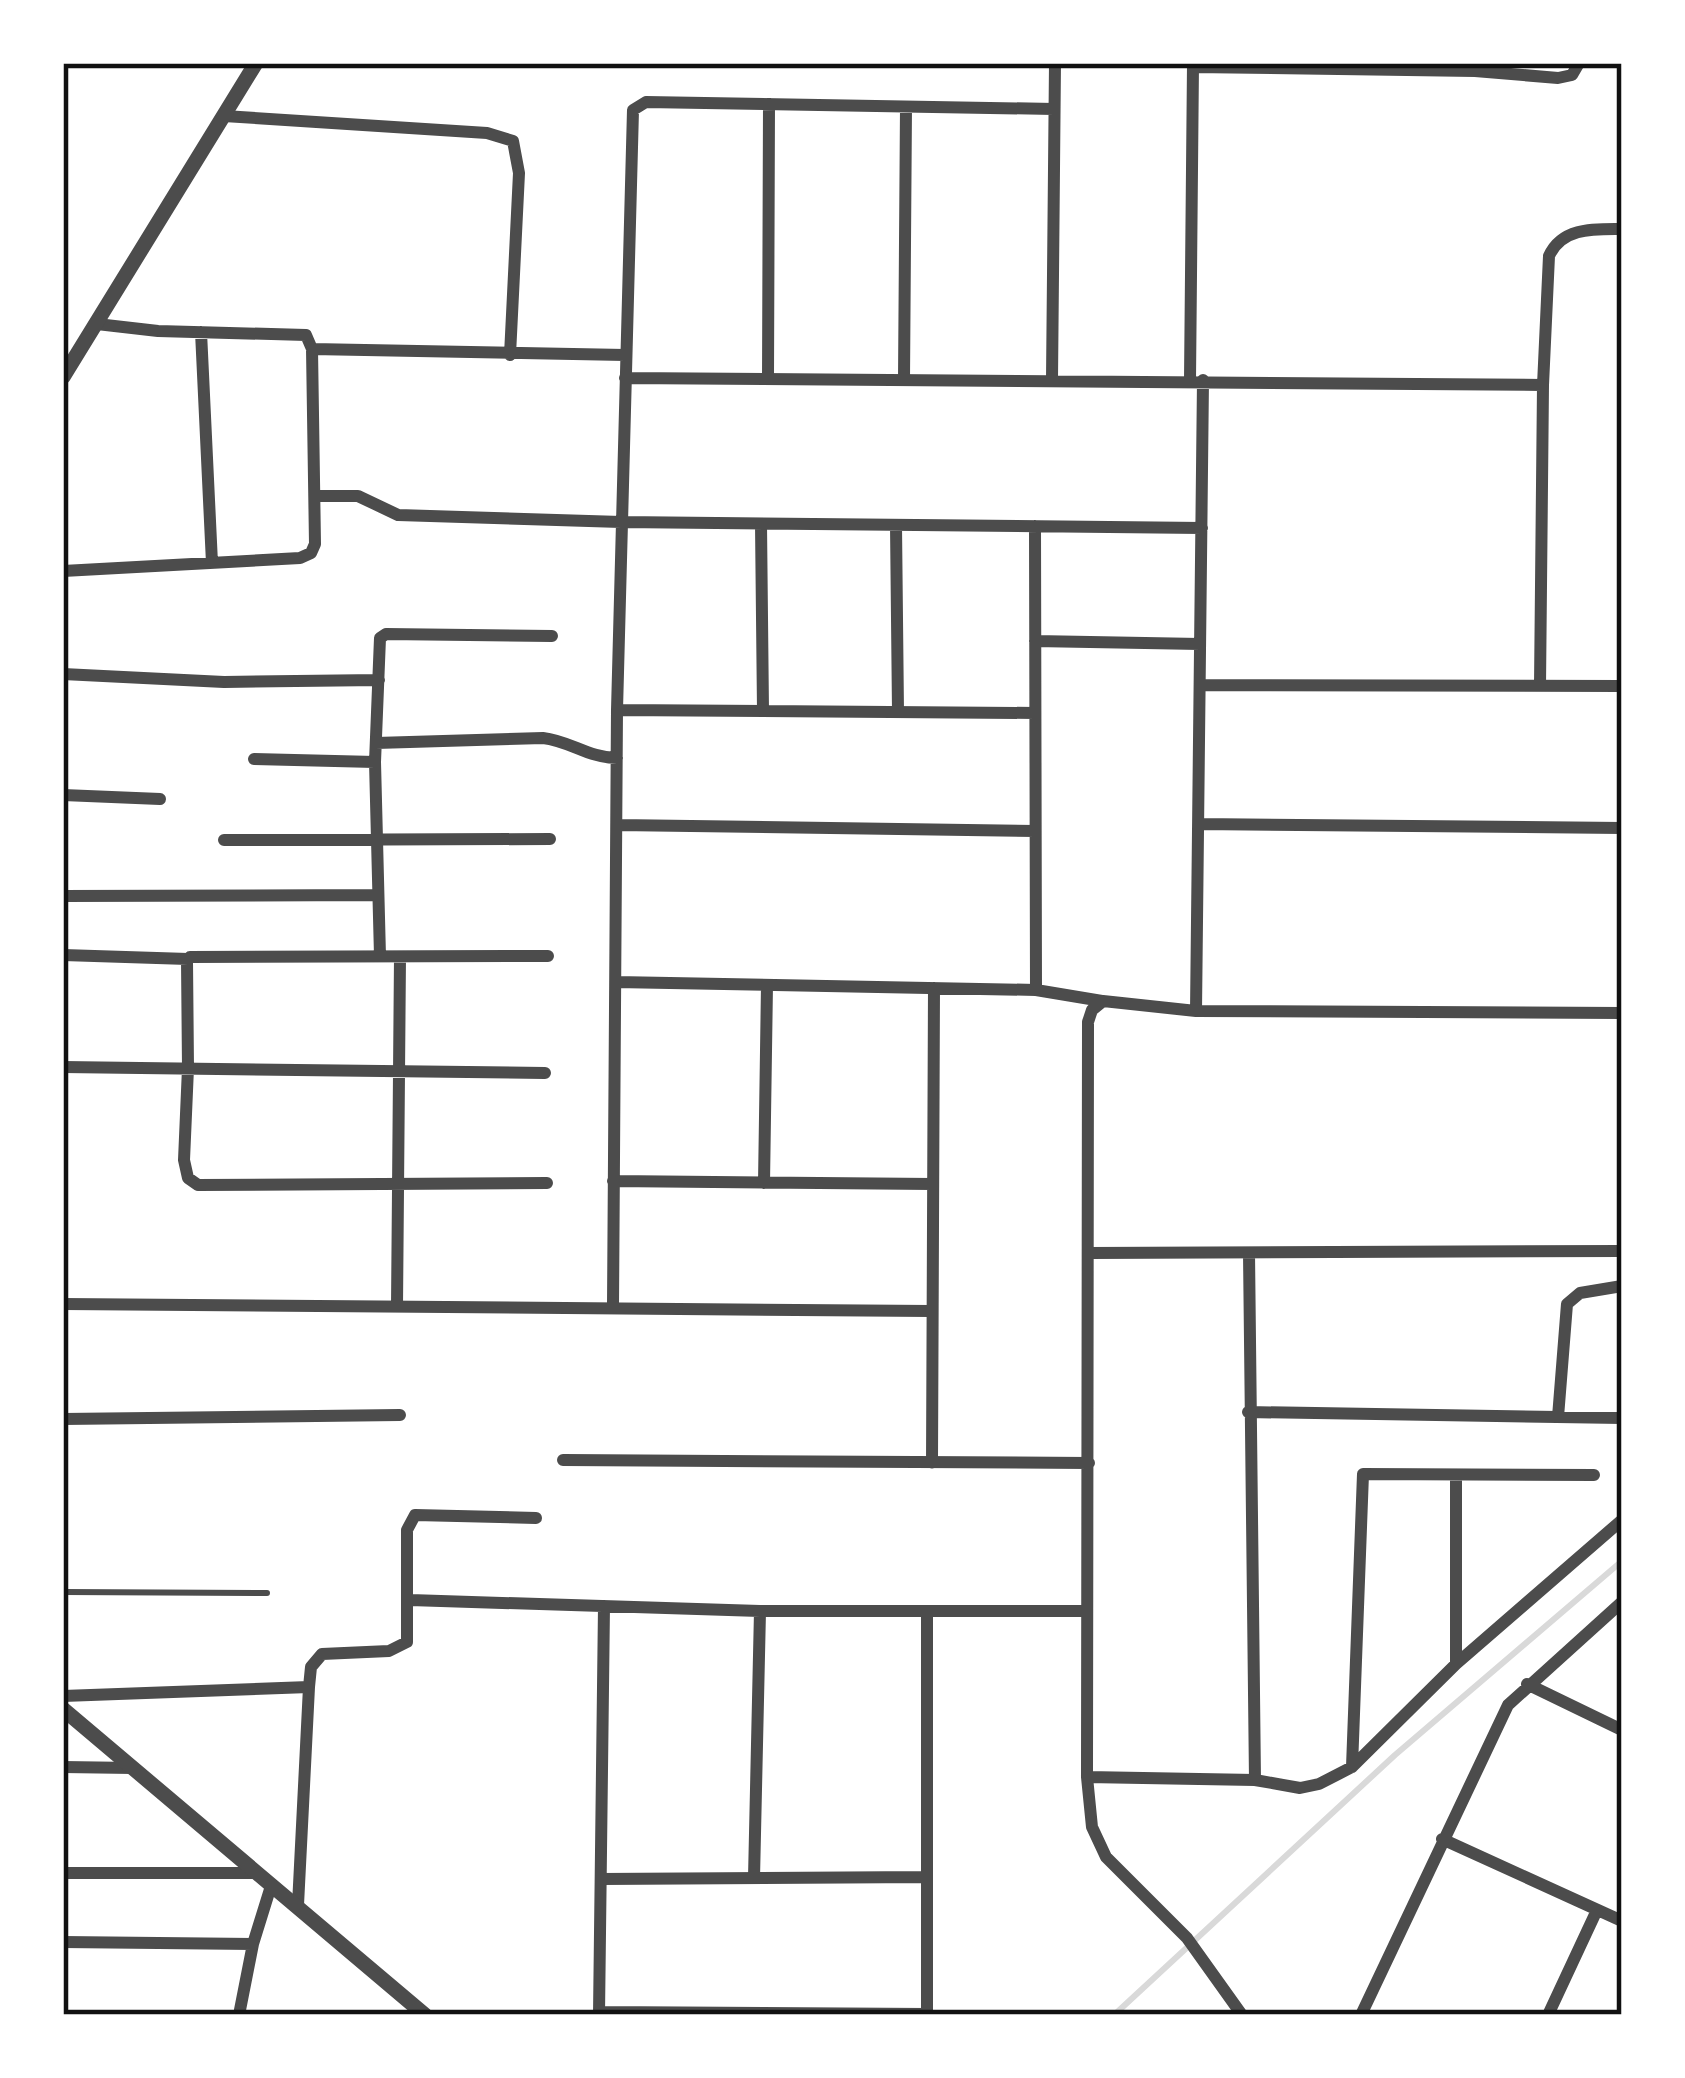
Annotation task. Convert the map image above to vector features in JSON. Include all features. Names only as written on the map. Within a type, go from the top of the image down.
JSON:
[{"type":"street","points":[[63,377],[256,63]]},
{"type":"street","points":[[1052,380],[1055,63]]},
{"type":"street","points":[[1196,1011],[1202,528],[1193,65],[1474,67],[1558,78],[1571,75],[1579,63]]},
{"type":"street","points":[[613,1306],[617,710],[633,110],[646,102],[1054,109]]},
{"type":"street","points":[[768,379],[769,104]]},
{"type":"street","points":[[904,379],[906,106]]},
{"type":"street","points":[[224,116],[487,133],[513,141],[519,173],[510,355]]},
{"type":"street","points":[[1540,686],[1549,256],[1555,242],[1577,231],[1622,229]]},
{"type":"street","points":[[63,571],[300,558],[311,554],[316,536],[312,349],[306,335],[116,329],[97,324]]},
{"type":"street","points":[[201,332],[212,562]]},
{"type":"street","points":[[312,349],[625,355]]},
{"type":"street","points":[[625,378],[1543,385]]},
{"type":"street","points":[[317,496],[358,496],[398,515],[1202,528]]},
{"type":"street","points":[[761,524],[763,711]]},
{"type":"street","points":[[896,525],[898,712]]},
{"type":"street","points":[[1035,526],[1036,990]]},
{"type":"street","points":[[380,956],[375,762],[380,638],[386,634],[552,636]]},
{"type":"street","points":[[1035,641],[1200,644]]},
{"type":"street","points":[[63,674],[224,682],[379,680]]},
{"type":"street","points":[[1200,685],[1622,686]]},
{"type":"street","points":[[617,710],[1035,713]]},
{"type":"street","points":[[376,743],[543,738],[560,740],[587,755],[617,758]]},
{"type":"street","points":[[254,758],[375,762]]},
{"type":"street","points":[[63,795],[160,799]]},
{"type":"street","points":[[1198,824],[1622,828]]},
{"type":"street","points":[[618,825],[1036,831]]},
{"type":"street","points":[[224,840],[550,839]]},
{"type":"street","points":[[63,896],[378,895]]},
{"type":"street","points":[[63,955],[188,959],[548,956]]},
{"type":"street","points":[[397,1306],[400,957]]},
{"type":"street","points":[[188,959],[184,1160],[188,1178],[198,1185],[547,1184]]},
{"type":"street","points":[[616,982],[1036,990],[1196,1011],[1622,1012]]},
{"type":"street","points":[[764,1183],[767,985]]},
{"type":"street","points":[[932,1462],[934,988]]},
{"type":"street","points":[[1103,1001],[1092,1010],[1088,1022],[1087,1777],[1092,1827],[1106,1857],[1187,1938],[1242,2015]]},
{"type":"street","points":[[63,1067],[545,1073]]},
{"type":"street","points":[[613,1181],[933,1184]]},
{"type":"street","points":[[1089,1253],[1622,1251]]},
{"type":"street","points":[[1249,1253],[1255,1780]]},
{"type":"street","points":[[1558,1417],[1567,1304],[1580,1293],[1622,1286]]},
{"type":"street","points":[[63,1304],[931,1310]]},
{"type":"street","points":[[1248,1412],[1622,1418]]},
{"type":"street","points":[[63,1419],[400,1415]]},
{"type":"street","points":[[562,1460],[1089,1463]]},
{"type":"street","points":[[1456,1474],[1456,1664]]},
{"type":"street","points":[[1352,1767],[1361,1476],[1594,1474]]},
{"type":"street","points":[[298,1905],[311,1667],[322,1654],[402,1647],[409,1636],[407,1529],[415,1515],[536,1518]]},
{"type":"street","points":[[1087,1777],[1255,1780],[1300,1788],[1319,1784],[1352,1767],[1456,1664],[1622,1520]]},
{"type":"street","points":[[410,1600],[760,1611],[1087,1611]]},
{"type":"street","points":[[1360,2015],[1508,1705],[1622,1602]]},
{"type":"street","points":[[604,1606],[599,2014],[927,2015],[927,1613]]},
{"type":"street","points":[[754,1878],[760,1611]]},
{"type":"street","points":[[1527,1684],[1622,1730]]},
{"type":"street","points":[[63,1696],[309,1688]]},
{"type":"street","points":[[63,1709],[425,2015]]},
{"type":"street","points":[[63,1767],[133,1768]]},
{"type":"street","points":[[1442,1839],[1622,1922]]},
{"type":"street","points":[[63,1873],[256,1873]]},
{"type":"street","points":[[601,1879],[927,1877]]},
{"type":"street","points":[[239,2015],[271,1886]]},
{"type":"street","points":[[1548,2015],[1597,1910]]},
{"type":"street","points":[[63,1942],[253,1944]]},
{"type":"lane","points":[[63,1592],[267,1593]]},
{"type":"waterway","points":[[1114,2015],[1395,1755],[1622,1561]]}]
